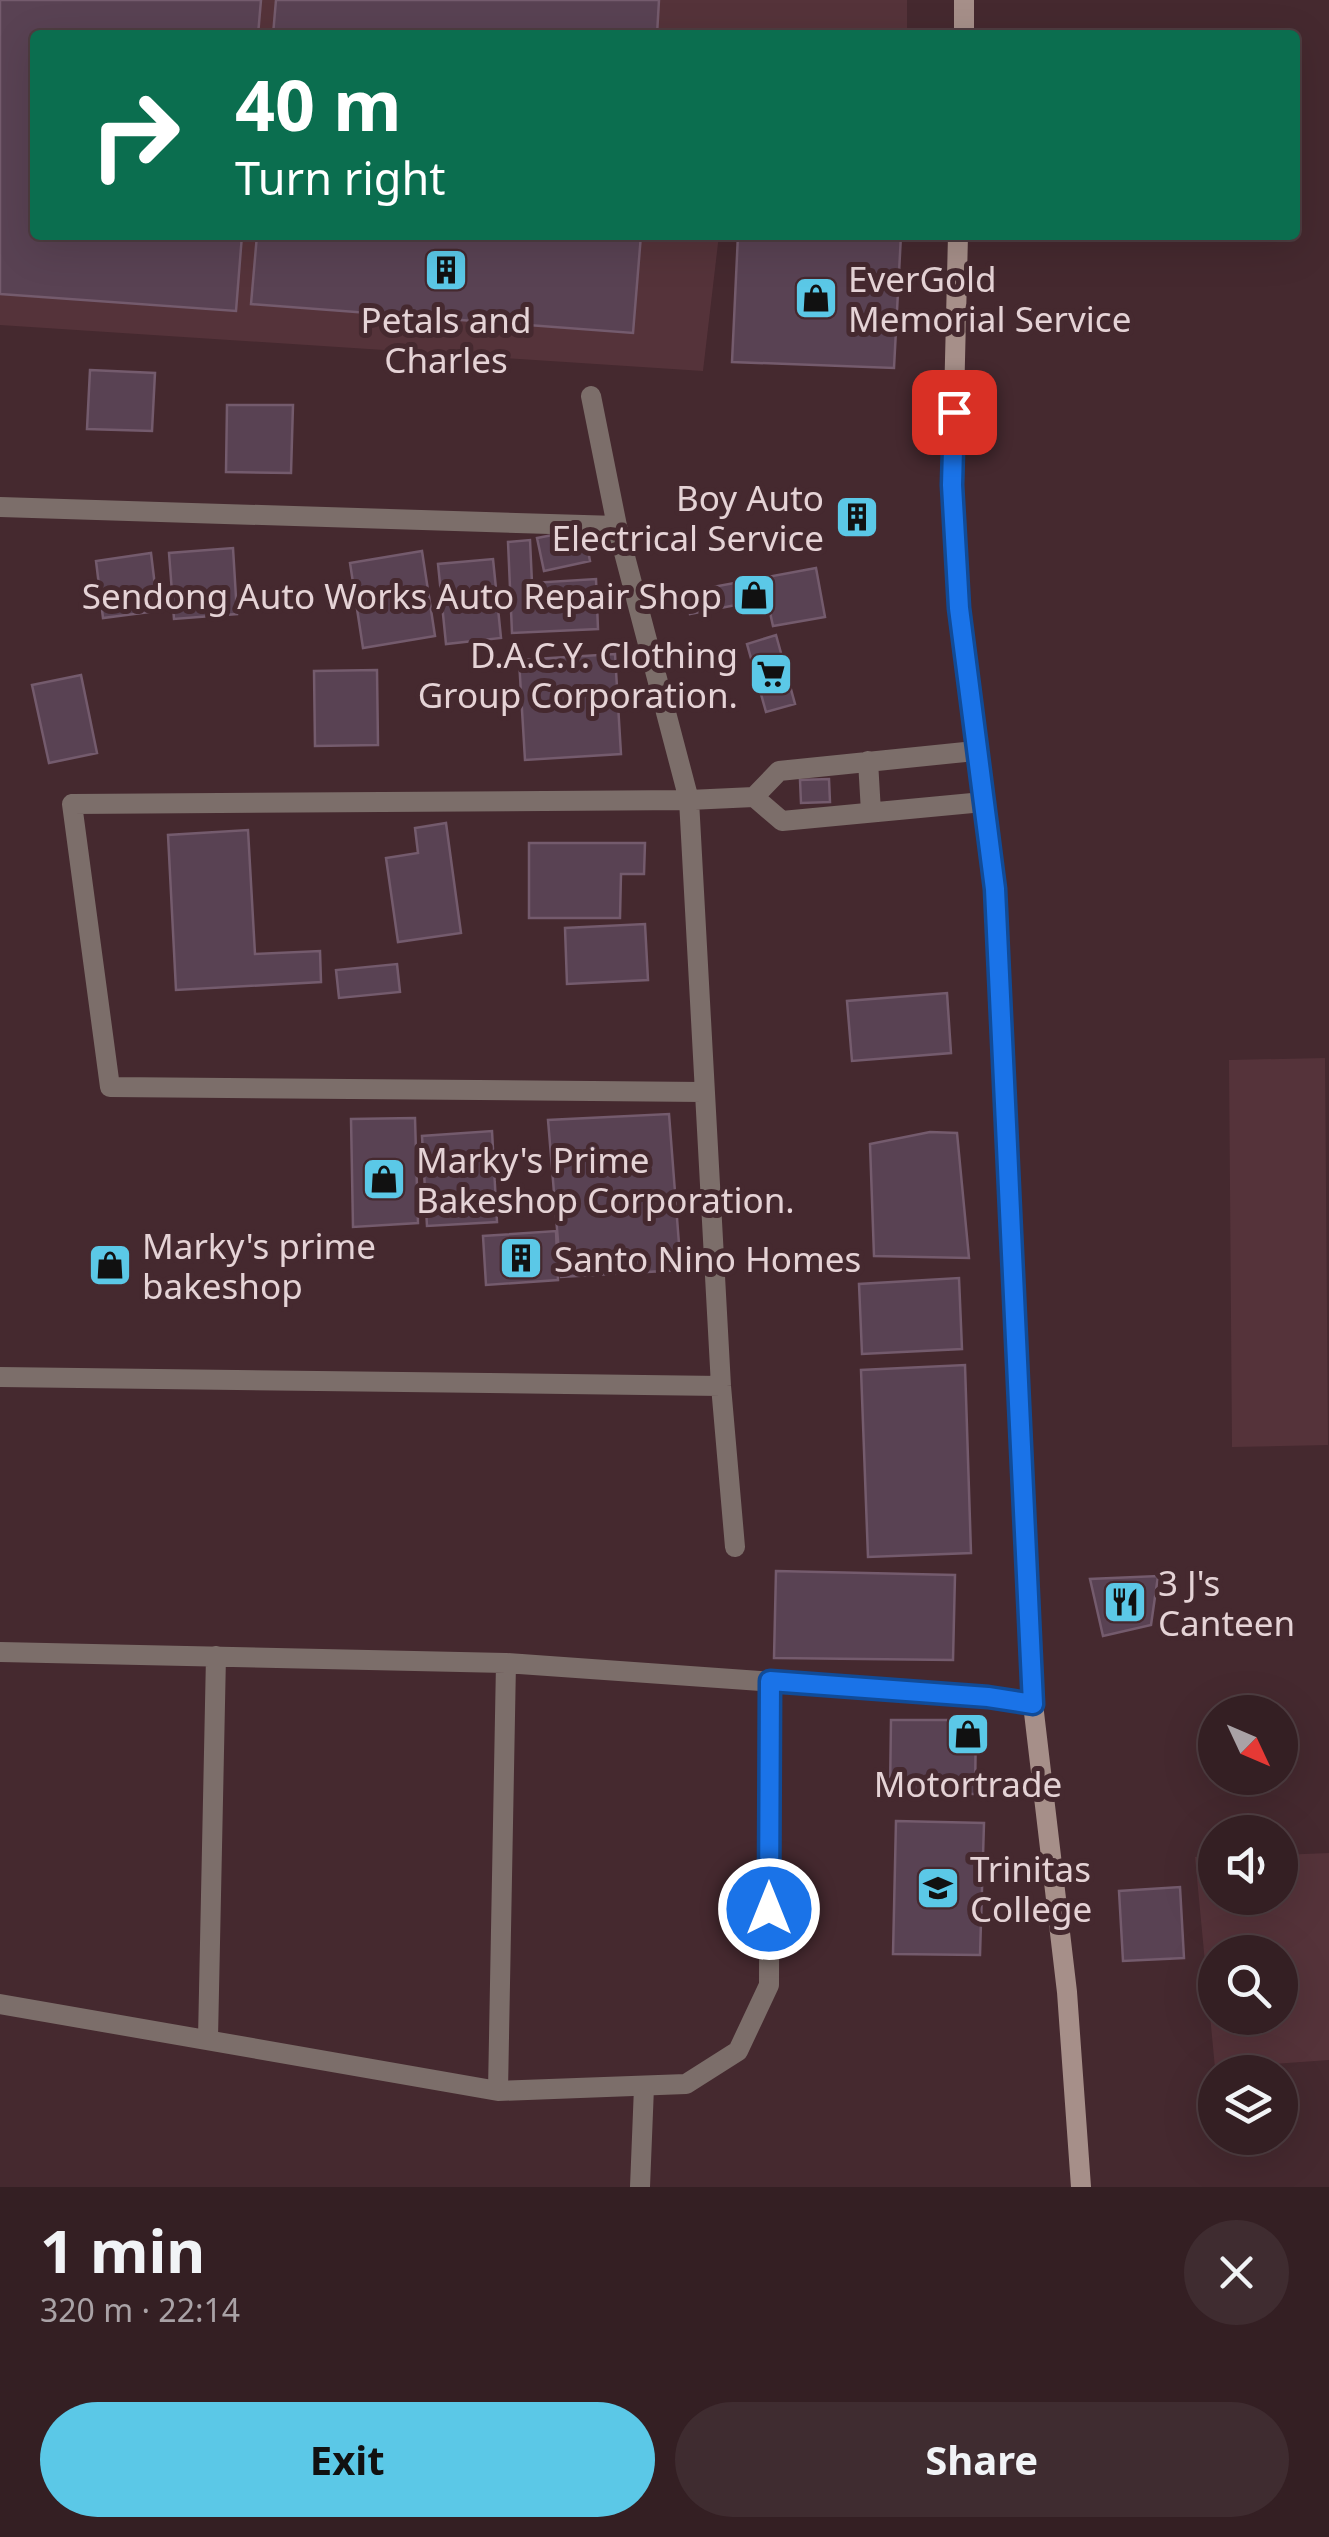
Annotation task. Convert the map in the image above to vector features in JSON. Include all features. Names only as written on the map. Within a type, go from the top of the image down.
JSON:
[{"type":"main road","points":[[964,0],[964,30]]},
{"type":"main road","points":[[958,240],[952,485],[959,608],[995,889],[1033,1704],[1068,1992],[1081,2187]]},
{"type":"street","points":[[591,396],[617,526],[690,800],[721,1386],[736,1548]]},
{"type":"street","points":[[0,507],[617,526]]},
{"type":"street","points":[[754,797],[779,770],[975,751]]},
{"type":"street","points":[[868,762],[871,812]]},
{"type":"street","points":[[703,1092],[110,1087],[72,804],[754,797],[782,821],[983,802]]},
{"type":"street","points":[[0,1377],[721,1386]]},
{"type":"street","points":[[0,1652],[506,1663],[988,1697],[1033,1704]]},
{"type":"street","points":[[208,2039],[216,1656]]},
{"type":"street","points":[[498,2091],[506,1663]]},
{"type":"street","points":[[0,2004],[498,2091],[686,2084],[738,2051],[769,1985],[770,1681]]},
{"type":"street","points":[[640,2187],[644,2086]]},
{"type":"shaded area","points":[[0,0],[907,0],[907,30],[30,30],[30,240],[718,240],[703,371],[0,325]]},
{"type":"shaded area","points":[[1325,1058],[1328,1445],[1232,1447],[1229,1060]]},
{"type":"shaded area","points":[[1329,1853],[1329,2060],[1298,2062],[1298,2055],[1214,2055],[1212,2035],[1298,2035],[1298,1935],[1202,1935],[1200,1915],[1298,1915],[1298,1854]]},
{"type":"building","points":[[0,0],[261,0],[258,30],[30,30],[30,240],[242,240],[236,311],[0,294]]},
{"type":"building","points":[[276,0],[659,0],[657,30],[273,30]]},
{"type":"building","name":"Petals and Charles","points":[[257,240],[641,240],[633,333],[251,304]]},
{"type":"building","name":"EverGold Memorial Service","points":[[738,240],[901,240],[894,368],[732,362]]},
{"type":"building","points":[[90,370],[155,373],[152,431],[87,429]]},
{"type":"building","points":[[227,405],[293,405],[291,473],[226,472]]},
{"type":"building","name":"Boy Auto Electrical Service","points":[[869,500],[873,531],[844,535],[841,503]]},
{"type":"building","points":[[584,529],[590,561],[544,571],[537,538]]},
{"type":"building","points":[[530,540],[532,583],[596,579],[598,629],[512,633],[508,542]]},
{"type":"building","points":[[233,548],[237,614],[174,619],[169,553]]},
{"type":"building","points":[[422,551],[435,636],[363,648],[350,563]]},
{"type":"building","points":[[151,553],[158,611],[103,618],[96,561]]},
{"type":"building","points":[[493,559],[501,638],[446,644],[438,564]]},
{"type":"building","name":"Sendong Auto Works Auto Repair Shop","points":[[816,568],[825,617],[773,626],[767,599],[690,614],[686,592]]},
{"type":"building","name":"D.A.C.Y. Clothing Group Corporation.","points":[[776,635],[795,704],[766,712],[747,644]]},
{"type":"building","points":[[615,654],[621,754],[525,760],[519,660]]},
{"type":"building","points":[[377,670],[378,745],[315,746],[314,671]]},
{"type":"building","points":[[81,675],[97,753],[49,763],[32,685]]},
{"type":"building","points":[[829,779],[830,802],[801,803],[800,780]]},
{"type":"building","points":[[446,823],[461,933],[398,942],[386,858],[418,853],[415,828]]},
{"type":"building","points":[[248,830],[255,954],[320,951],[321,982],[176,990],[168,835]]},
{"type":"building","points":[[529,843],[645,843],[644,874],[621,874],[620,918],[529,918]]},
{"type":"building","points":[[645,924],[648,980],[567,984],[565,928]]},
{"type":"building","points":[[397,964],[400,992],[339,998],[336,970]]},
{"type":"building","points":[[947,993],[951,1053],[852,1061],[847,1001]]},
{"type":"building","points":[[669,1114],[681,1270],[561,1277],[548,1120]]},
{"type":"building","name":"Marky's Prime Bakeshop Corporation.","points":[[415,1118],[418,1223],[353,1227],[351,1119]]},
{"type":"building","points":[[492,1131],[497,1222],[427,1226],[422,1136]]},
{"type":"building","points":[[930,1132],[957,1133],[969,1258],[874,1256],[870,1144]]},
{"type":"building","name":"Santo Nino Homes","points":[[556,1231],[558,1280],[486,1285],[483,1236]]},
{"type":"building","points":[[959,1278],[962,1349],[862,1354],[859,1284]]},
{"type":"building","points":[[965,1365],[971,1553],[868,1557],[861,1370]]},
{"type":"building","points":[[776,1571],[955,1575],[953,1660],[774,1658]]},
{"type":"building","name":"3 J's Canteen","points":[[1158,1576],[1151,1625],[1103,1636],[1090,1579]]},
{"type":"building","points":[[891,1720],[976,1720],[975,1794],[890,1793]]},
{"type":"building","name":"Trinitas College","points":[[896,1821],[984,1823],[980,1955],[893,1954]]},
{"type":"building","points":[[1180,1887],[1184,1958],[1123,1961],[1119,1891]]},
{"type":"place","name":"Petals and Charles","points":[[446,270]]},
{"type":"place","name":"EverGold Memorial Service","points":[[816,298]]},
{"type":"place","name":"Boy Auto Electrical Service","points":[[857,517]]},
{"type":"place","name":"Sendong Auto Works Auto Repair Shop","points":[[754,595]]},
{"type":"place","name":"D.A.C.Y. Clothing Group Corporation.","points":[[771,674]]},
{"type":"place","name":"Marky's Prime Bakeshop Corporation.","points":[[384,1179]]},
{"type":"place","name":"Santo Nino Homes","points":[[521,1258]]},
{"type":"place","name":"Marky's prime bakeshop","points":[[110,1265]]},
{"type":"place","name":"3 J's Canteen","points":[[1125,1602]]},
{"type":"place","name":"Motortrade","points":[[968,1734]]},
{"type":"place","name":"Trinitas College","points":[[938,1888]]},
{"type":"route","points":[[769,1909],[770,1681],[988,1697],[1033,1704],[995,889],[959,608],[952,485],[954,412]]}]
